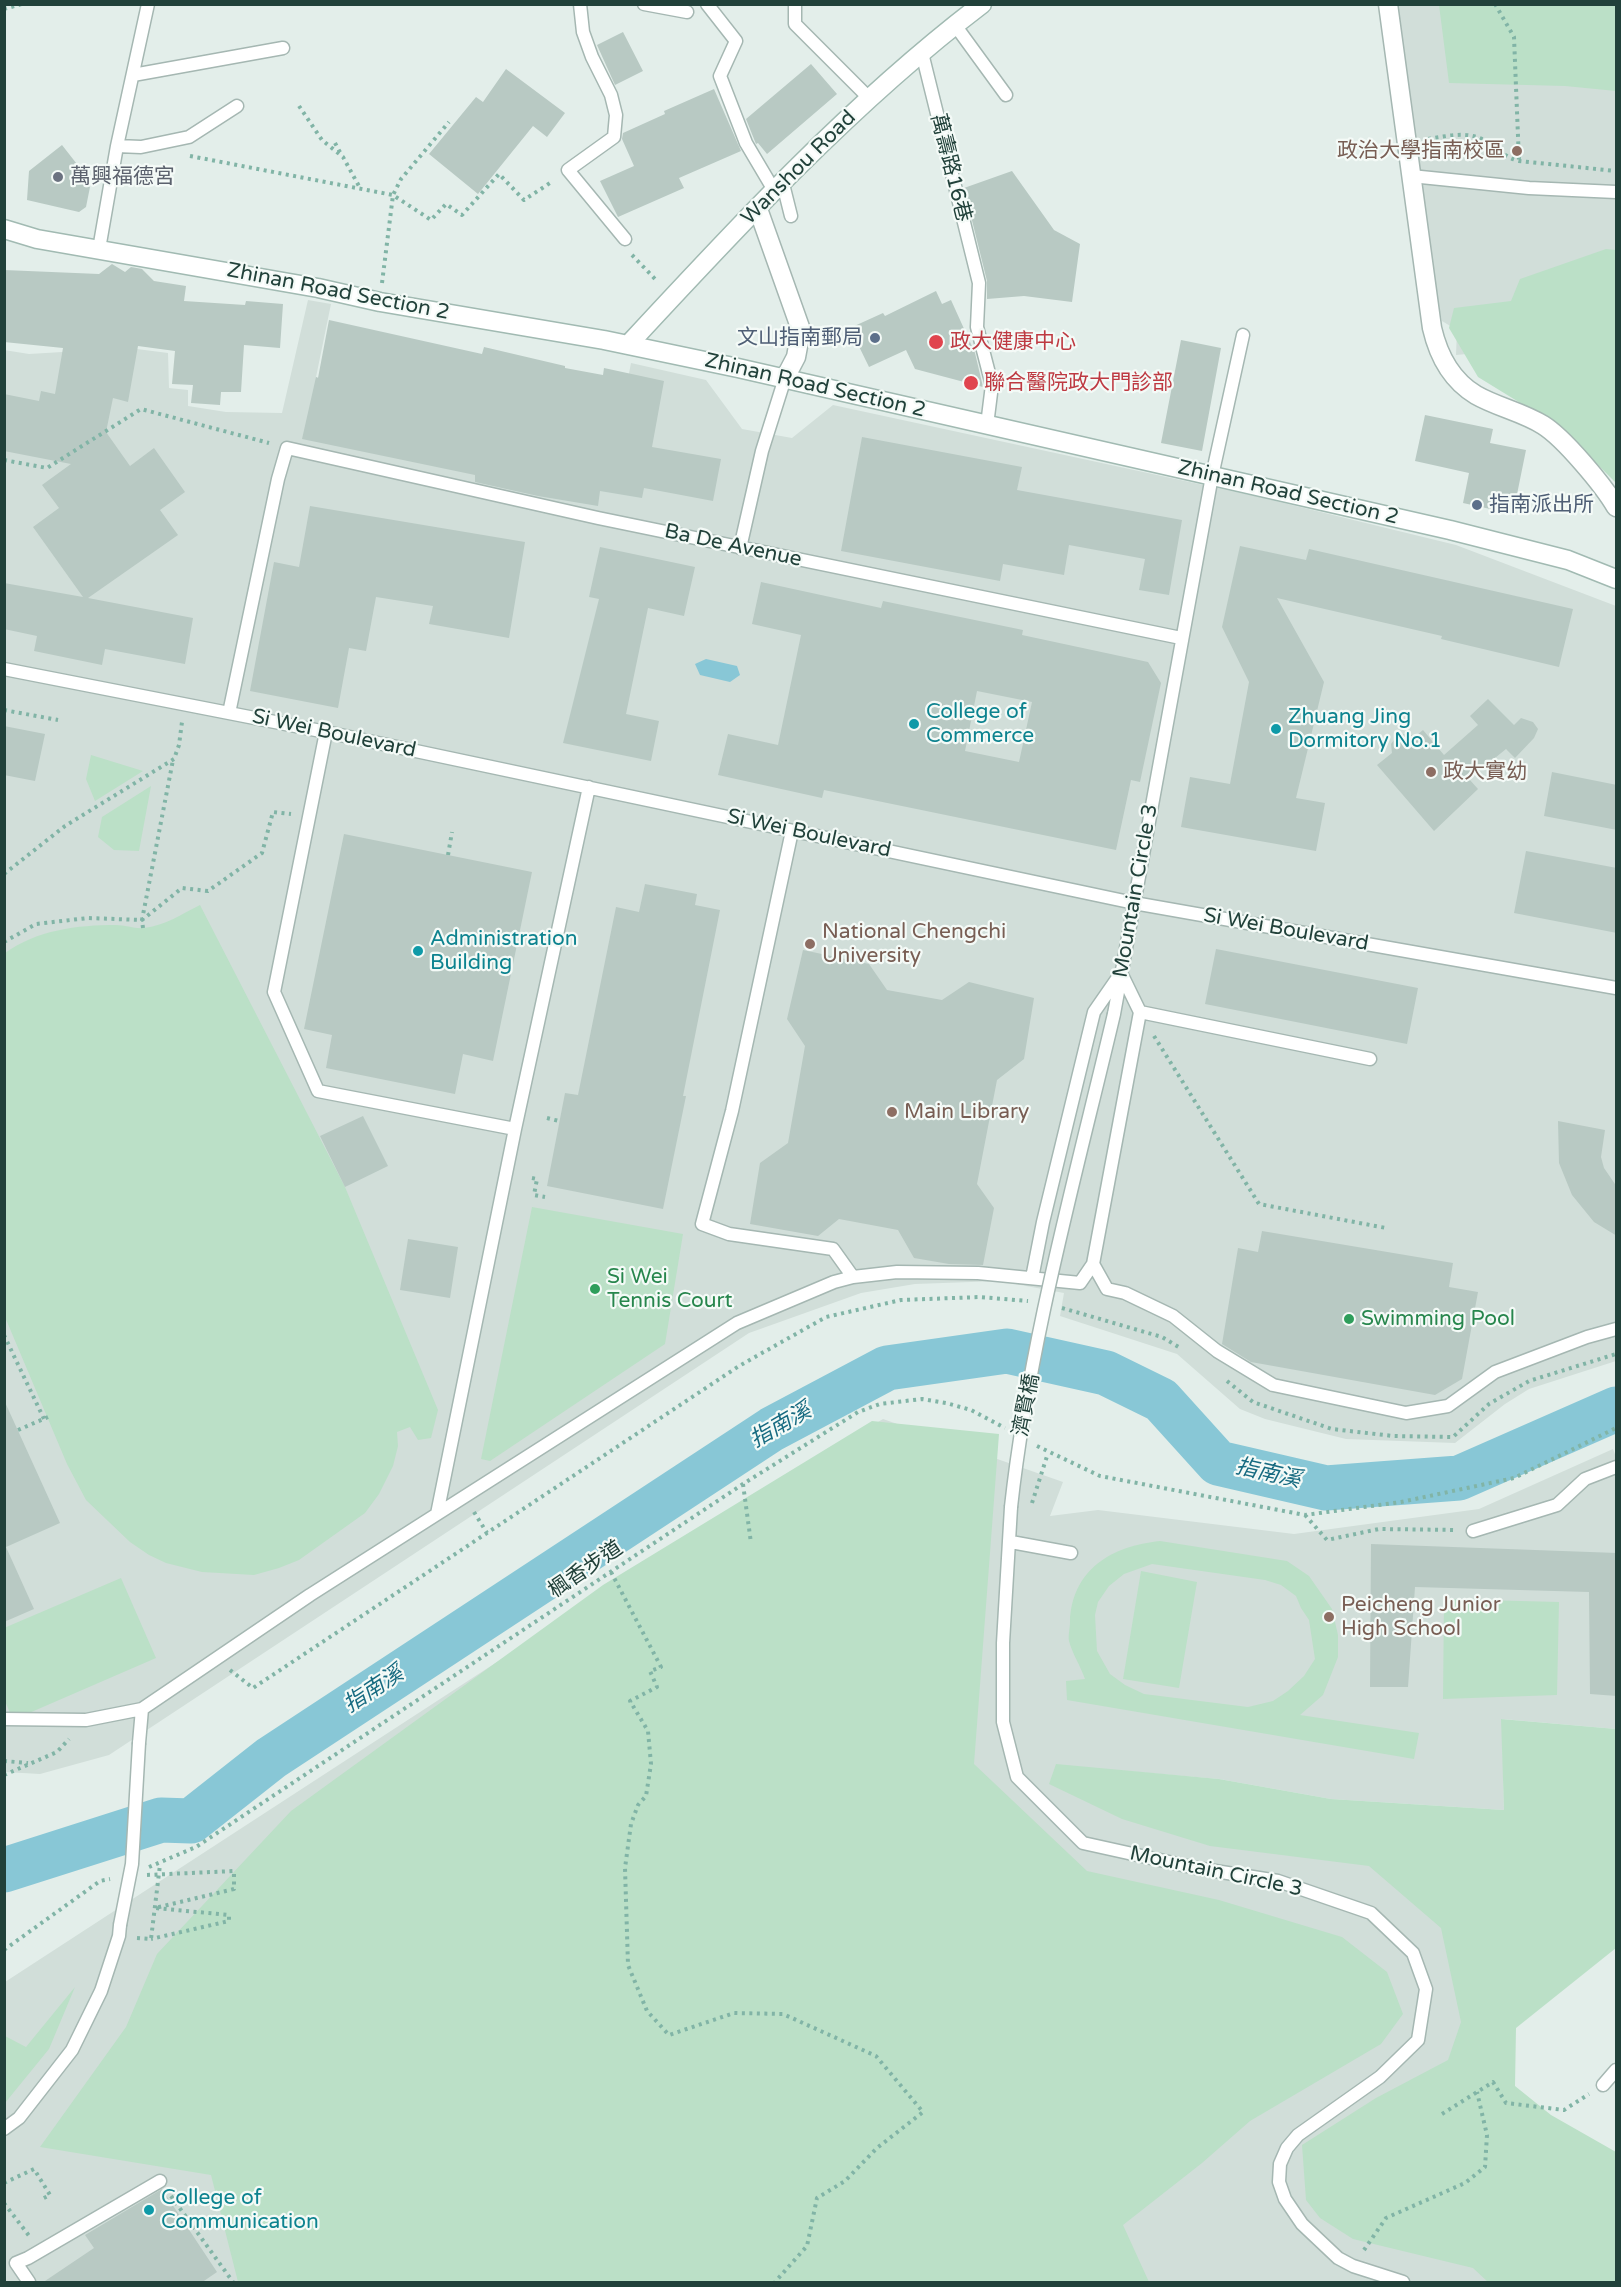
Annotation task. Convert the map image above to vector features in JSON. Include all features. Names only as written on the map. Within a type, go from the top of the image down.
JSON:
[{"type":"street","name":"Wanshou Road","points":[[628,345],[869,98],[982,4]]},
{"type":"street","points":[[1388,4],[1432,328],[1437,348],[1445,365],[1475,395],[1544,425],[1558,436],[1609,494],[1617,507]]},
{"type":"street","points":[[758,210],[801,330],[796,357],[785,378]]},
{"type":"street","name":"Zhinan Road Section 2","points":[[4,229],[37,239],[628,345],[785,378],[1536,551],[1569,560],[1617,579]]},
{"type":"lane","points":[[99,249],[117,146],[148,4]]},
{"type":"lane","points":[[580,4],[583,32],[592,57],[611,95],[616,115],[614,137],[568,170],[626,245]]},
{"type":"lane","points":[[644,4],[687,12]]},
{"type":"lane","points":[[707,4],[736,41],[720,76],[746,142],[779,188],[791,216]]},
{"type":"lane","points":[[795,4],[795,24],[869,98]]},
{"type":"lane","points":[[955,25],[1006,95]]},
{"type":"lane","points":[[133,75],[283,48]]},
{"type":"lane","name":"萬壽路16巷","points":[[922,53],[979,283],[976,327],[993,385],[987,425]]},
{"type":"lane","points":[[117,146],[141,147],[189,137],[237,106]]},
{"type":"lane","points":[[1411,176],[1529,188],[1617,192]]},
{"type":"lane","name":"Mountain Circle 3","points":[[1047,1303],[1114,1014],[1181,638],[1212,476],[1243,335]]},
{"type":"lane","points":[[741,548],[762,452],[785,378]]},
{"type":"lane","points":[[229,713],[278,479],[287,448]]},
{"type":"lane","name":"Ba De Avenue","points":[[287,448],[598,518],[1181,638]]},
{"type":"lane","name":"Si Wei Boulevard","points":[[4,669],[326,732],[1134,903],[1617,988]]},
{"type":"lane","points":[[326,732],[274,992],[318,1090],[515,1129]]},
{"type":"lane","points":[[437,1514],[515,1129],[589,787]]},
{"type":"lane","points":[[792,831],[732,1111],[702,1224],[729,1234],[832,1249],[853,1277]]},
{"type":"lane","points":[[4,1719],[86,1720],[142,1709],[310,1595],[737,1323],[834,1282],[853,1277],[897,1272],[978,1273],[1080,1283],[1093,1264],[1140,1012],[1121,973],[1094,1012],[1042,1222],[1032,1278]]},
{"type":"lane","points":[[1140,1012],[1370,1059]]},
{"type":"lane","points":[[1093,1264],[1107,1289],[1125,1293],[1173,1316],[1217,1351],[1273,1385],[1406,1413],[1448,1406],[1495,1372],[1566,1345],[1617,1329]]},
{"type":"lane","name":"濟賢橋","points":[[1011,1507],[1017,1454],[1047,1303]]},
{"type":"lane","points":[[1473,1531],[1557,1505],[1585,1479],[1617,1467]]},
{"type":"lane","name":"Mountain Circle 3","points":[[1011,1507],[1004,1643],[1004,1722],[1017,1777],[1083,1843],[1196,1868],[1278,1881],[1371,1913],[1413,1953],[1426,1989],[1418,2040],[1380,2077],[1298,2134],[1287,2148],[1281,2164],[1279,2182],[1285,2199],[1302,2223],[1338,2258],[1353,2266],[1403,2283]]},
{"type":"lane","points":[[1011,1542],[1071,1553]]},
{"type":"lane","points":[[4,2129],[19,2118],[72,2050],[101,1991],[119,1931],[132,1864],[142,1709]]},
{"type":"lane","points":[[1603,2085],[1617,2070]]},
{"type":"lane","points":[[29,2283],[16,2263],[160,2181]]},
{"type":"path","points":[[4,9],[22,4]]},
{"type":"path","points":[[1495,4],[1514,37],[1519,161]]},
{"type":"path","points":[[299,106],[322,140],[343,157]]},
{"type":"path","points":[[380,302],[393,195],[401,179],[449,122]]},
{"type":"path","points":[[1406,142],[1462,134],[1485,140],[1511,159],[1519,161],[1617,172]]},
{"type":"path","points":[[335,143],[361,189]]},
{"type":"path","points":[[188,156],[393,195],[431,220],[446,204],[462,215],[499,174],[524,200],[568,170]]},
{"type":"path","points":[[626,245],[673,297]]},
{"type":"path","points":[[4,460],[47,468],[141,409],[287,448]]},
{"type":"path","points":[[143,928],[142,920],[174,759],[179,746],[182,723],[190,705]]},
{"type":"path","points":[[4,710],[58,720]]},
{"type":"path","points":[[4,874],[65,826],[174,759]]},
{"type":"path","points":[[4,942],[36,924],[88,918],[142,920],[182,888],[208,891],[262,853],[273,812],[309,816]]},
{"type":"path","points":[[448,855],[452,832]]},
{"type":"path","points":[[1140,1012],[1259,1204],[1386,1228]]},
{"type":"path","points":[[547,1118],[559,1121]]},
{"type":"path","points":[[532,1178],[537,1179],[534,1195],[544,1197]]},
{"type":"path","points":[[218,1659],[253,1688],[739,1366],[826,1317],[901,1300],[980,1297],[1047,1303]]},
{"type":"path","points":[[4,1335],[46,1418],[18,1430]]},
{"type":"path","name":"楓香步道","points":[[159,1874],[140,1873],[196,1847],[743,1484],[858,1412],[880,1404],[922,1399],[946,1403],[986,1416],[1012,1432]]},
{"type":"path","points":[[1030,1442],[1048,1453],[1100,1476],[1305,1515],[1401,1502],[1514,1478],[1617,1428]]},
{"type":"path","points":[[1011,1507],[1031,1508],[1048,1453]]},
{"type":"path","points":[[743,1484],[752,1543]]},
{"type":"path","points":[[468,1504],[487,1533]]},
{"type":"path","points":[[1305,1515],[1327,1540],[1379,1529],[1473,1531]]},
{"type":"path","points":[[611,1572],[661,1667],[650,1671],[657,1687],[630,1701],[648,1731],[651,1764],[646,1796],[638,1805],[631,1824],[625,1868],[628,1965],[647,2011],[669,2035],[734,2013],[783,2014],[876,2056],[923,2112],[876,2148],[845,2181],[817,2198],[807,2246],[775,2283]]},
{"type":"path","points":[[4,1775],[57,1752]]},
{"type":"path","points":[[4,1761],[29,1763]]},
{"type":"path","points":[[151,1939],[160,1864]]},
{"type":"path","points":[[155,1908],[234,1889],[234,1871],[159,1874]]},
{"type":"path","points":[[4,1950],[100,1881],[120,1876]]},
{"type":"path","points":[[119,1931],[151,1939],[229,1921],[229,1915],[155,1908]]},
{"type":"path","points":[[1442,2114],[1493,2082],[1506,2103],[1564,2110],[1603,2085]]},
{"type":"path","points":[[1353,2266],[1386,2218],[1465,2183],[1485,2167],[1487,2134],[1477,2092]]},
{"type":"path","points":[[4,2183],[34,2169],[50,2195],[42,2199]]},
{"type":"path","points":[[160,2181],[233,2283]]},
{"type":"path","points":[[4,2203],[26,2234]]},
{"type":"shaded area","name":"政治大學指南校區","points":[[1398,5],[1616,5],[1616,351],[1456,355],[1457,330],[1442,321],[1437,298]]},
{"type":"shaded area","name":"National Chengchi University","points":[[308,300],[331,304],[316,377],[611,466],[631,363],[706,380],[742,429],[792,438],[833,405],[1259,497],[1456,545],[1616,606],[1616,1361],[1529,1389],[1505,1404],[1455,1443],[1346,1439],[1265,1419],[1240,1409],[1177,1354],[1060,1316],[1064,1293],[999,1281],[915,1284],[861,1293],[749,1333],[109,1755],[40,1774],[5,1772],[4,350],[29,354],[129,348],[168,353],[169,388],[188,390],[188,406],[226,412],[282,413]]},
{"type":"shaded area","points":[[883,1419],[1063,1482],[1050,1516],[1098,1510],[1294,1534],[1479,1509],[1613,1449],[1616,1457],[1616,1729],[1502,1719],[1504,1810],[1331,1799],[1219,1779],[1077,1767],[1514,1827],[1466,2076],[1616,2282],[5,2282],[5,1982],[706,1526]]},
{"type":"green space","points":[[1439,5],[1616,5],[1616,91],[1565,86],[1449,83]]},
{"type":"green space","points":[[1606,249],[1616,250],[1616,483],[1561,428],[1478,377],[1449,328],[1454,308],[1511,301],[1520,279]]},
{"type":"green space","points":[[91,755],[143,771],[95,801],[86,779]]},
{"type":"green space","points":[[151,786],[139,851],[114,850],[98,837],[102,817]]},
{"type":"green space","points":[[200,905],[345,1187],[438,1410],[431,1438],[418,1440],[410,1427],[397,1432],[398,1446],[393,1466],[379,1494],[365,1513],[299,1560],[254,1575],[202,1572],[166,1563],[130,1542],[86,1500],[67,1464],[5,1317],[5,953],[30,939],[58,930],[116,925],[151,927]]},
{"type":"green space","name":"Si Wei Tennis Court","points":[[532,1207],[683,1234],[665,1344],[490,1461],[481,1459]]},
{"type":"green space","points":[[872,1421],[999,1434],[974,1764],[1087,1871],[1219,1900],[1342,1937],[1387,1972],[1403,2014],[1381,2044],[1250,2121],[1202,2163],[1123,2225],[1149,2282],[238,2282],[211,2175],[40,2147],[126,2027],[157,1954],[291,1811],[603,1585]]},
{"type":"green space","points":[[1160,1541],[1287,1561],[1309,1576],[1332,1609],[1338,1635],[1338,1657],[1323,1695],[1300,1715],[1419,1733],[1414,1759],[1067,1700],[1066,1681],[1085,1679],[1069,1639],[1072,1604],[1078,1588],[1087,1574],[1111,1555],[1142,1544]],"holes":[[[1152,1564],[1265,1580],[1281,1585],[1296,1596],[1309,1620],[1315,1659],[1304,1676],[1273,1701],[1248,1707],[1144,1694],[1125,1685],[1110,1674],[1097,1651],[1095,1615],[1098,1602],[1109,1586],[1124,1574]]]},
{"type":"green space","points":[[1141,1571],[1197,1582],[1179,1688],[1123,1679]]},
{"type":"green space","points":[[121,1578],[156,1658],[13,1720],[5,1701],[4,1628]]},
{"type":"green space","points":[[1444,1599],[1559,1602],[1557,1695],[1443,1699]]},
{"type":"green space","points":[[1501,1719],[1616,1729],[1616,1948],[1516,2028],[1515,2086],[1551,2115],[1616,2152],[1616,2282],[1488,2282],[1473,2268],[1353,2239],[1320,2218],[1306,2200],[1302,2145],[1376,2098],[1448,2060],[1461,2022],[1441,1928],[1369,1866],[1210,1846],[1122,1819],[1049,1784],[1056,1764],[1219,1779],[1331,1799],[1504,1810]]},
{"type":"green space","points":[[75,1987],[49,2049],[5,2103],[5,2036],[26,2047]]},
{"type":"water","points":[[706,659],[737,666],[740,675],[730,682],[700,675],[695,664]]},
{"type":"building","points":[[623,32],[643,71],[615,85],[597,45]]},
{"type":"building","points":[[811,64],[837,94],[767,154],[758,143],[756,144],[746,119]]},
{"type":"building","points":[[506,69],[565,113],[547,137],[533,126],[478,194],[429,154],[476,97],[483,102]]},
{"type":"building","points":[[714,89],[741,151],[679,178],[684,188],[618,217],[600,181],[634,166],[622,139],[623,133],[665,114],[664,111]]},
{"type":"building","name":"萬興福德宮","points":[[62,145],[91,182],[86,207],[79,212],[27,200],[29,171]]},
{"type":"building","points":[[1012,171],[1054,230],[1080,244],[1072,302],[1024,296],[987,299],[987,281],[964,188]]},
{"type":"building","points":[[112,264],[125,272],[131,267],[142,269],[154,281],[186,286],[184,301],[245,305],[246,301],[283,304],[280,348],[244,345],[241,392],[221,392],[220,405],[191,403],[193,385],[172,384],[175,351],[138,346],[128,402],[113,398],[106,432],[130,466],[154,448],[185,492],[160,510],[178,535],[88,598],[193,618],[185,664],[105,649],[102,665],[34,651],[37,636],[4,629],[4,583],[83,597],[33,527],[59,508],[42,485],[71,464],[4,451],[4,394],[39,401],[41,391],[55,394],[63,348],[4,342],[4,270],[99,274]]},
{"type":"building","name":"政大健康中心","points":[[936,291],[942,304],[951,300],[975,353],[983,387],[915,369],[906,350],[869,367],[850,328],[883,313],[885,316]]},
{"type":"building","points":[[329,320],[482,354],[484,347],[565,366],[565,368],[603,375],[604,368],[664,381],[652,447],[721,459],[713,501],[644,488],[642,498],[600,491],[598,506],[475,482],[475,475],[302,439],[316,377],[318,378]]},
{"type":"building","points":[[1181,340],[1221,348],[1202,451],[1161,443]]},
{"type":"building","points":[[1425,415],[1493,429],[1490,443],[1526,450],[1513,514],[1463,503],[1469,473],[1415,461]]},
{"type":"building","points":[[862,437],[1022,467],[1017,490],[1182,520],[1169,595],[1139,590],[1145,559],[1069,545],[1064,575],[1003,564],[1000,581],[841,551]]},
{"type":"building","points":[[310,506],[525,542],[509,638],[429,624],[433,606],[376,597],[366,651],[349,648],[338,708],[250,691],[274,562],[299,567]]},
{"type":"building","points":[[1240,546],[1306,560],[1309,549],[1573,609],[1559,667],[1441,639],[1442,636],[1277,598],[1324,682],[1296,798],[1325,803],[1316,851],[1181,827],[1190,777],[1230,784],[1249,682],[1222,627]]},
{"type":"building","points":[[600,547],[695,567],[684,616],[648,608],[626,714],[659,721],[651,761],[563,743],[599,599],[589,597]]},
{"type":"building","points":[[761,582],[881,608],[883,601],[1023,630],[1022,635],[1148,662],[1161,683],[1140,782],[1131,780],[1116,850],[824,790],[822,798],[718,775],[728,734],[778,745],[801,635],[752,624]],"holes":[[[977,691],[1032,702],[1019,762],[965,751]]]},
{"type":"building","name":"政大實幼","points":[[1488,699],[1514,725],[1521,718],[1533,722],[1538,729],[1534,738],[1515,758],[1506,749],[1469,779],[1478,789],[1434,831],[1377,765],[1392,753],[1391,744],[1398,735],[1416,736],[1423,730],[1444,755],[1478,725],[1470,716]]},
{"type":"building","points":[[4,726],[45,734],[35,781],[4,775]]},
{"type":"building","points":[[1552,772],[1617,785],[1617,830],[1544,816]]},
{"type":"building","name":"Administration Building","points":[[344,834],[532,872],[493,1061],[463,1054],[455,1094],[326,1068],[332,1035],[304,1029]]},
{"type":"building","points":[[1526,851],[1617,868],[1617,933],[1514,913]]},
{"type":"building","points":[[645,884],[697,894],[695,905],[720,910],[663,1209],[547,1186],[565,1093],[578,1095],[616,907],[639,912]]},
{"type":"building","points":[[1216,949],[1418,988],[1407,1044],[1205,1004]]},
{"type":"building","name":"Main Library","points":[[803,950],[869,964],[887,990],[942,1000],[969,982],[1034,998],[1024,1059],[997,1080],[977,1184],[994,1208],[983,1265],[949,1264],[914,1258],[898,1230],[839,1219],[818,1236],[750,1224],[760,1163],[788,1143],[805,1046],[787,1019]]},
{"type":"building","points":[[363,1116],[388,1166],[345,1187],[320,1136]]},
{"type":"building","points":[[1558,1121],[1605,1130],[1601,1157],[1604,1168],[1617,1187],[1617,1236],[1594,1222],[1572,1195],[1559,1163]]},
{"type":"building","name":"Swimming Pool","points":[[1262,1231],[1453,1263],[1449,1287],[1478,1292],[1462,1379],[1435,1395],[1251,1362],[1222,1344],[1238,1248],[1258,1252]]},
{"type":"building","points":[[408,1239],[458,1247],[450,1298],[400,1290]]},
{"type":"building","points":[[4,1400],[60,1523],[6,1547],[34,1609],[4,1622]]},
{"type":"building","points":[[1371,1544],[1617,1553],[1617,1696],[1590,1694],[1589,1592],[1415,1587],[1408,1687],[1370,1687]]},
{"type":"building","name":"College of Communication","points":[[162,2189],[217,2272],[201,2283],[42,2283],[94,2248],[85,2235]]},
{"type":"waterway","name":"指南溪","points":[[4,1870],[161,1820],[191,1821],[271,1758],[772,1429],[887,1368],[1007,1351],[1106,1373],[1161,1400],[1218,1463],[1326,1488],[1459,1478],[1616,1409]]},
{"type":"place","name":"政治大學指南校區","points":[[1517,151]]},
{"type":"place","name":"萬興福德宮","points":[[58,177]]},
{"type":"place","name":"文山指南郵局","points":[[875,338]]},
{"type":"place","name":"政大健康中心","points":[[936,342]]},
{"type":"place","name":"聯合醫院政大門診部","points":[[971,383]]},
{"type":"place","name":"指南派出所","points":[[1477,505]]},
{"type":"place","name":"College of Commerce","points":[[914,724]]},
{"type":"place","name":"Zhuang Jing Dormitory No.1","points":[[1276,729]]},
{"type":"place","name":"政大實幼","points":[[1431,772]]},
{"type":"place","name":"National Chengchi University","points":[[810,944]]},
{"type":"place","name":"Administration Building","points":[[418,951]]},
{"type":"place","name":"Main Library","points":[[892,1112]]},
{"type":"place","name":"Si Wei Tennis Court","points":[[595,1289]]},
{"type":"place","name":"Swimming Pool","points":[[1349,1319]]},
{"type":"place","name":"Peicheng Junior High School","points":[[1329,1617]]},
{"type":"place","name":"College of Communication","points":[[149,2210]]}]
